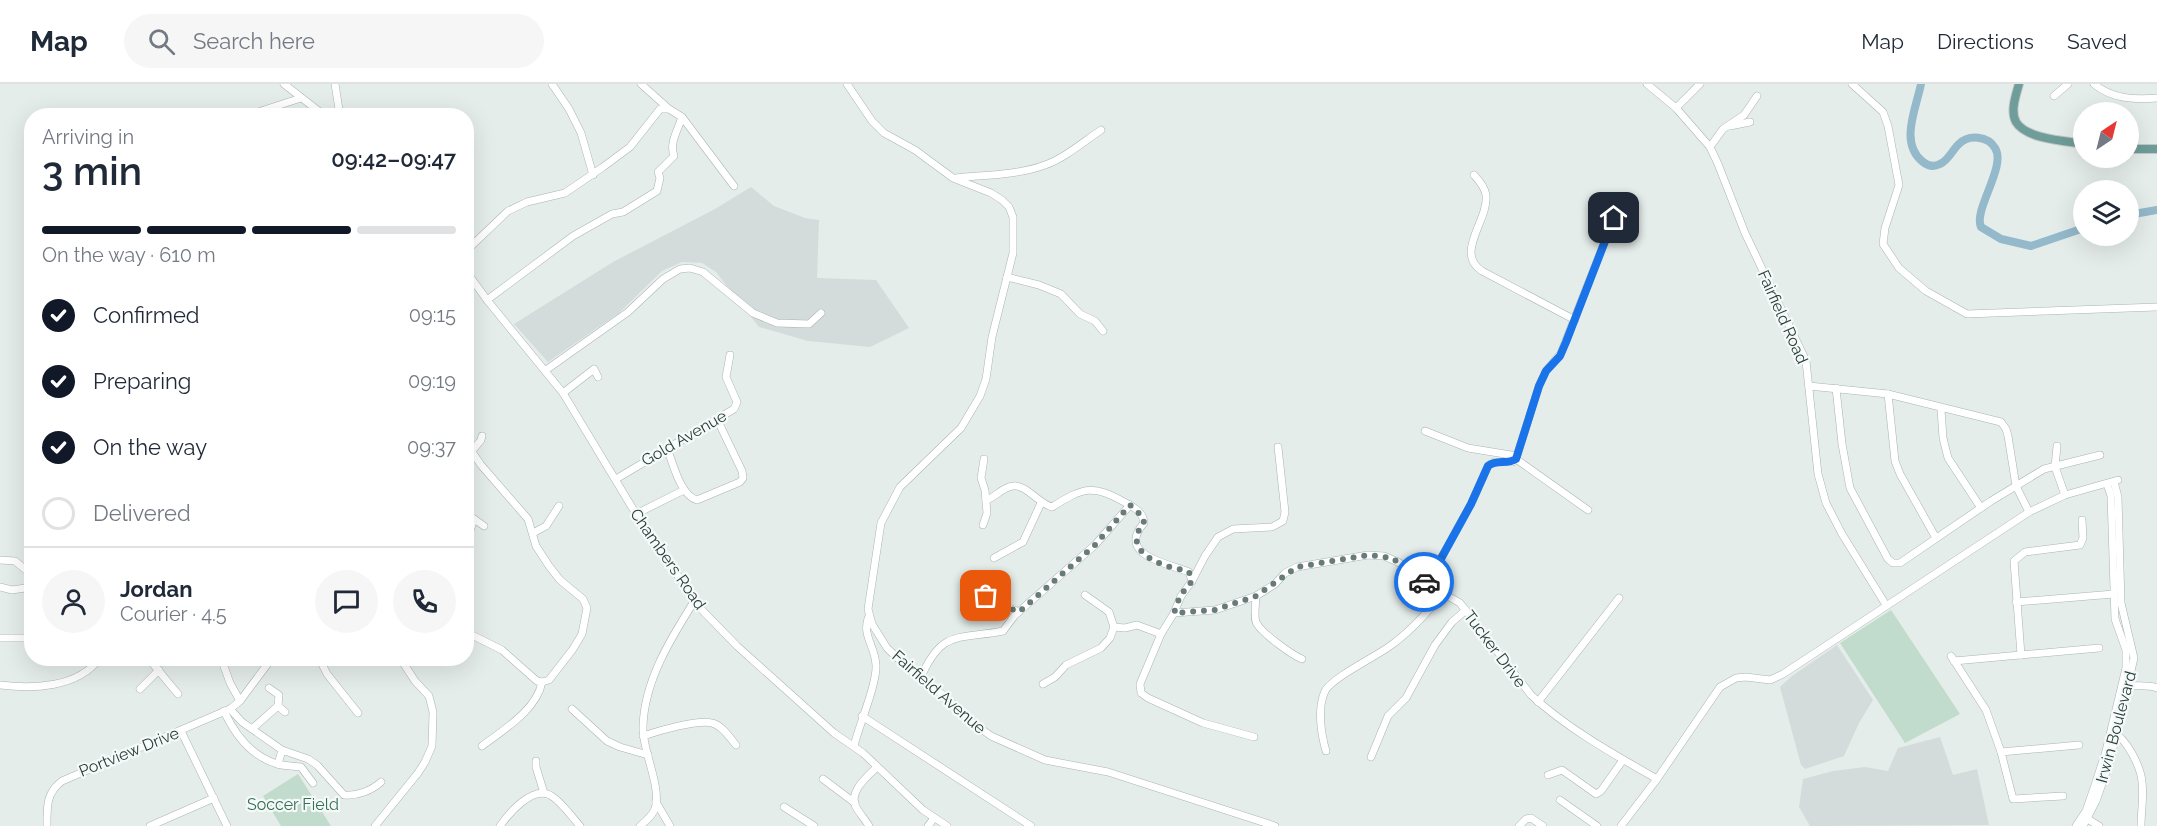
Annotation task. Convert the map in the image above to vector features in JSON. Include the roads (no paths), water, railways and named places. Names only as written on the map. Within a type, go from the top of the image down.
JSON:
[{"type":"main road","points":[[2019,84],[2014,102],[2015,122],[2025,131],[2046,138],[2073,142]]},
{"type":"main road","points":[[2139,149],[2157,149]]},
{"type":"street","points":[[284,84],[315,108]]},
{"type":"street","points":[[335,84],[339,108]]},
{"type":"street","points":[[552,84],[569,109],[581,133],[593,175]]},
{"type":"street","points":[[641,84],[682,117],[734,186]]},
{"type":"street","points":[[847,84],[872,121],[884,133],[915,150],[953,178],[992,193],[1010,207],[1014,238],[1013,253],[992,337],[986,379],[980,396],[961,428],[900,487],[881,523],[868,609],[869,616],[865,625],[873,648],[876,667],[854,746]]},
{"type":"street","name":"Fairfield Road","points":[[1647,84],[1676,108],[1710,147],[1745,232],[1806,361],[1818,474],[1826,503],[1842,534],[1886,605]]},
{"type":"street","points":[[1676,108],[1700,84]]},
{"type":"street","points":[[1852,84],[1883,112],[1888,126],[1899,185],[1885,228],[1883,244],[1899,268],[1926,291],[1966,314],[2157,307]]},
{"type":"street","points":[[2054,96],[2068,84]]},
{"type":"street","points":[[2094,84],[2111,95],[2157,99]]},
{"type":"street","points":[[1710,147],[1724,129],[1744,115],[1757,96]]},
{"type":"street","points":[[270,108],[302,98]]},
{"type":"street","points":[[474,243],[508,211],[527,202],[565,193],[593,175],[630,147],[660,109],[669,108]]},
{"type":"street","points":[[487,300],[573,236],[612,214],[623,213],[657,191],[660,178],[658,172],[674,156],[672,142],[682,117]]},
{"type":"street","points":[[1730,126],[1750,122]]},
{"type":"street","points":[[953,178],[1045,165],[1101,130]]},
{"type":"street","points":[[1474,175],[1485,189],[1486,197],[1470,251],[1472,262],[1482,272],[1575,320]]},
{"type":"street","points":[[1427,584],[1471,504],[1488,466],[1494,462],[1513,462],[1517,458],[1539,386],[1546,371],[1560,356],[1614,218],[1615,208]]},
{"type":"street","points":[[546,370],[628,312],[663,279],[680,270],[690,268],[703,272],[753,313],[777,322],[809,324],[821,313]]},
{"type":"street","points":[[1007,277],[1049,288],[1061,294],[1087,319],[1092,328]]},
{"type":"street","name":"Chambers Road","points":[[475,285],[563,393],[636,514],[695,600],[737,646],[834,733],[854,746],[923,810],[947,826]]},
{"type":"street","points":[[1087,319],[1095,321],[1103,331]]},
{"type":"street","name":"Gold Avenue","points":[[616,479],[734,409],[737,402],[726,377],[730,355]]},
{"type":"street","points":[[563,393],[594,369],[598,377]]},
{"type":"street","points":[[1809,386],[1888,394],[1941,409],[1965,412],[2001,422],[2008,436],[2016,486],[2029,512]]},
{"type":"street","points":[[1836,388],[1842,444],[1850,488],[1888,560],[1893,563],[1900,563],[2044,469],[2100,455]]},
{"type":"street","points":[[1888,394],[1895,460],[1900,474],[1936,538]]},
{"type":"street","points":[[1941,409],[1943,438],[1948,458],[1981,508]]},
{"type":"street","points":[[667,448],[684,490],[692,498],[697,500],[740,482],[743,478],[742,471],[717,419]]},
{"type":"street","points":[[1425,431],[1468,448],[1517,458],[1588,510]]},
{"type":"street","points":[[474,449],[482,440],[482,436]]},
{"type":"street","points":[[1621,826],[1657,779],[1720,687],[1736,678],[1746,676],[1770,680],[1783,674],[2029,512],[2065,495],[2055,467],[2057,446]]},
{"type":"street","points":[[1254,738],[1203,723],[1144,696],[1140,684],[1180,596],[1192,581],[1205,555],[1218,537],[1233,530],[1272,527],[1283,520],[1285,512],[1278,447]]},
{"type":"street","points":[[474,454],[528,519],[536,546],[549,566],[560,580],[584,599],[587,608],[582,634],[573,649],[549,680],[542,682],[537,681],[502,650],[474,634]]},
{"type":"street","points":[[983,525],[987,513],[981,478],[984,459]]},
{"type":"street","name":"Irwin Boulevard","points":[[2065,495],[2113,482],[2111,496],[2118,603],[2115,619],[2125,636],[2127,661],[2126,685],[2114,734],[2083,826]]},
{"type":"street","points":[[986,500],[1014,485],[1041,503],[1052,507],[1073,494],[1099,490],[1130,505],[1143,517],[1144,523],[1135,539],[1140,551],[1160,564],[1189,572],[1192,581]]},
{"type":"street","points":[[636,514],[684,490]]},
{"type":"street","points":[[994,558],[1023,543],[1041,503]]},
{"type":"street","points":[[920,678],[930,657],[947,640],[1003,631],[1019,612],[1095,545],[1130,505]]},
{"type":"street","points":[[533,533],[546,526],[559,506]]},
{"type":"street","points":[[474,519],[484,525]]},
{"type":"street","points":[[2021,655],[2014,561],[2025,552],[2079,545],[2083,537],[2082,520]]},
{"type":"street","name":"Irwin Boulevard","points":[[2115,541],[2114,594],[2118,603]]},
{"type":"street","name":"Tucker Drive","points":[[1174,613],[1215,610],[1256,596],[1297,567],[1368,555],[1384,556],[1398,562],[1442,594],[1456,600],[1523,686],[1561,721],[1657,779]]},
{"type":"street","points":[[0,560],[15,561],[24,568]]},
{"type":"street","points":[[985,580],[990,585],[985,598],[1019,612]]},
{"type":"street","points":[[0,587],[12,590],[24,588]]},
{"type":"street","points":[[1326,751],[1321,715],[1322,700],[1328,687],[1391,646],[1428,612],[1442,594]]},
{"type":"street","points":[[2016,602],[2114,594]]},
{"type":"street","points":[[1043,684],[1055,677],[1066,665],[1101,648],[1110,639],[1114,627],[1107,609],[1085,595]]},
{"type":"street","points":[[1256,596],[1255,619],[1258,626],[1286,650],[1302,659]]},
{"type":"street","points":[[1538,702],[1619,598]]},
{"type":"street","points":[[669,826],[656,802],[643,736],[646,701],[669,644],[695,600]]},
{"type":"street","points":[[1371,757],[1388,716],[1406,698],[1435,645],[1452,622],[1466,610]]},
{"type":"street","name":"Fairfield Avenue","points":[[869,616],[887,648],[984,732],[1024,752],[1059,764],[1108,772],[1275,826]]},
{"type":"street","points":[[1114,627],[1125,628],[1137,625],[1161,634]]},
{"type":"street","points":[[0,638],[24,638]]},
{"type":"street","points":[[2063,795],[2013,799],[2001,752],[1986,710],[1952,658],[2099,648]]},
{"type":"street","points":[[0,685],[30,688],[60,682],[82,675],[94,666]]},
{"type":"street","points":[[155,666],[178,694]]},
{"type":"street","points":[[224,666],[240,702]]},
{"type":"street","name":"Portview Drive","points":[[47,826],[47,803],[50,794],[62,781],[227,710],[240,702],[266,666]]},
{"type":"street","points":[[323,666],[358,713]]},
{"type":"street","points":[[375,826],[418,773],[432,746],[433,712],[429,696],[405,666]]},
{"type":"street","points":[[140,689],[159,670]]},
{"type":"street","points":[[482,746],[524,712],[542,682]]},
{"type":"street","points":[[2126,685],[2157,688]]},
{"type":"street","points":[[253,728],[278,706],[279,695],[269,687]]},
{"type":"street","points":[[278,706],[285,711]]},
{"type":"street","points":[[572,709],[607,741],[648,755]]},
{"type":"street","points":[[227,710],[282,750],[308,759],[317,765],[344,795],[364,792],[381,782]]},
{"type":"street","points":[[227,710],[231,727],[251,750],[278,764],[301,767],[313,783]]},
{"type":"street","points":[[862,716],[1031,826]]},
{"type":"street","points":[[643,736],[689,724],[713,723],[725,731],[736,745]]},
{"type":"street","points":[[181,730],[227,826]]},
{"type":"street","points":[[2114,734],[2127,744],[2142,778],[2141,826]]},
{"type":"street","points":[[2001,752],[2079,745]]},
{"type":"street","points":[[278,764],[282,750]]},
{"type":"street","points":[[1548,776],[1562,770],[1596,794],[1601,791],[1623,760]]},
{"type":"street","points":[[536,761],[537,774],[544,793],[556,800],[579,826]]},
{"type":"street","points":[[855,803],[854,795],[860,785],[877,767]]},
{"type":"street","points":[[823,779],[855,803],[869,826]]},
{"type":"street","points":[[500,826],[532,796],[544,793]]},
{"type":"street","points":[[150,826],[214,798]]},
{"type":"street","points":[[1560,800],[1596,826]]},
{"type":"street","points":[[640,826],[650,817],[656,802]]},
{"type":"street","points":[[784,807],[814,826]]},
{"type":"street","points":[[928,826],[934,818]]},
{"type":"street","points":[[1519,826],[1526,819],[1531,818],[1543,826]]},
{"type":"street","points":[[2085,818],[2099,826]]},
{"type":"street","name":"Irwin Boulevard","points":[[2076,826],[2085,818]]},
{"type":"waterway","points":[[1921,84],[1911,125],[1911,136],[1916,154],[1923,162],[1936,166],[1946,160],[1959,144],[1973,138],[1988,141],[1995,148],[1998,156],[1997,166],[1982,210],[1981,227],[2001,239],[2031,246],[2073,232]]},
{"type":"waterway","points":[[2139,213],[2157,210]]},
{"type":"park label","name":"Soccer Field","points":[[293,804]]}]
